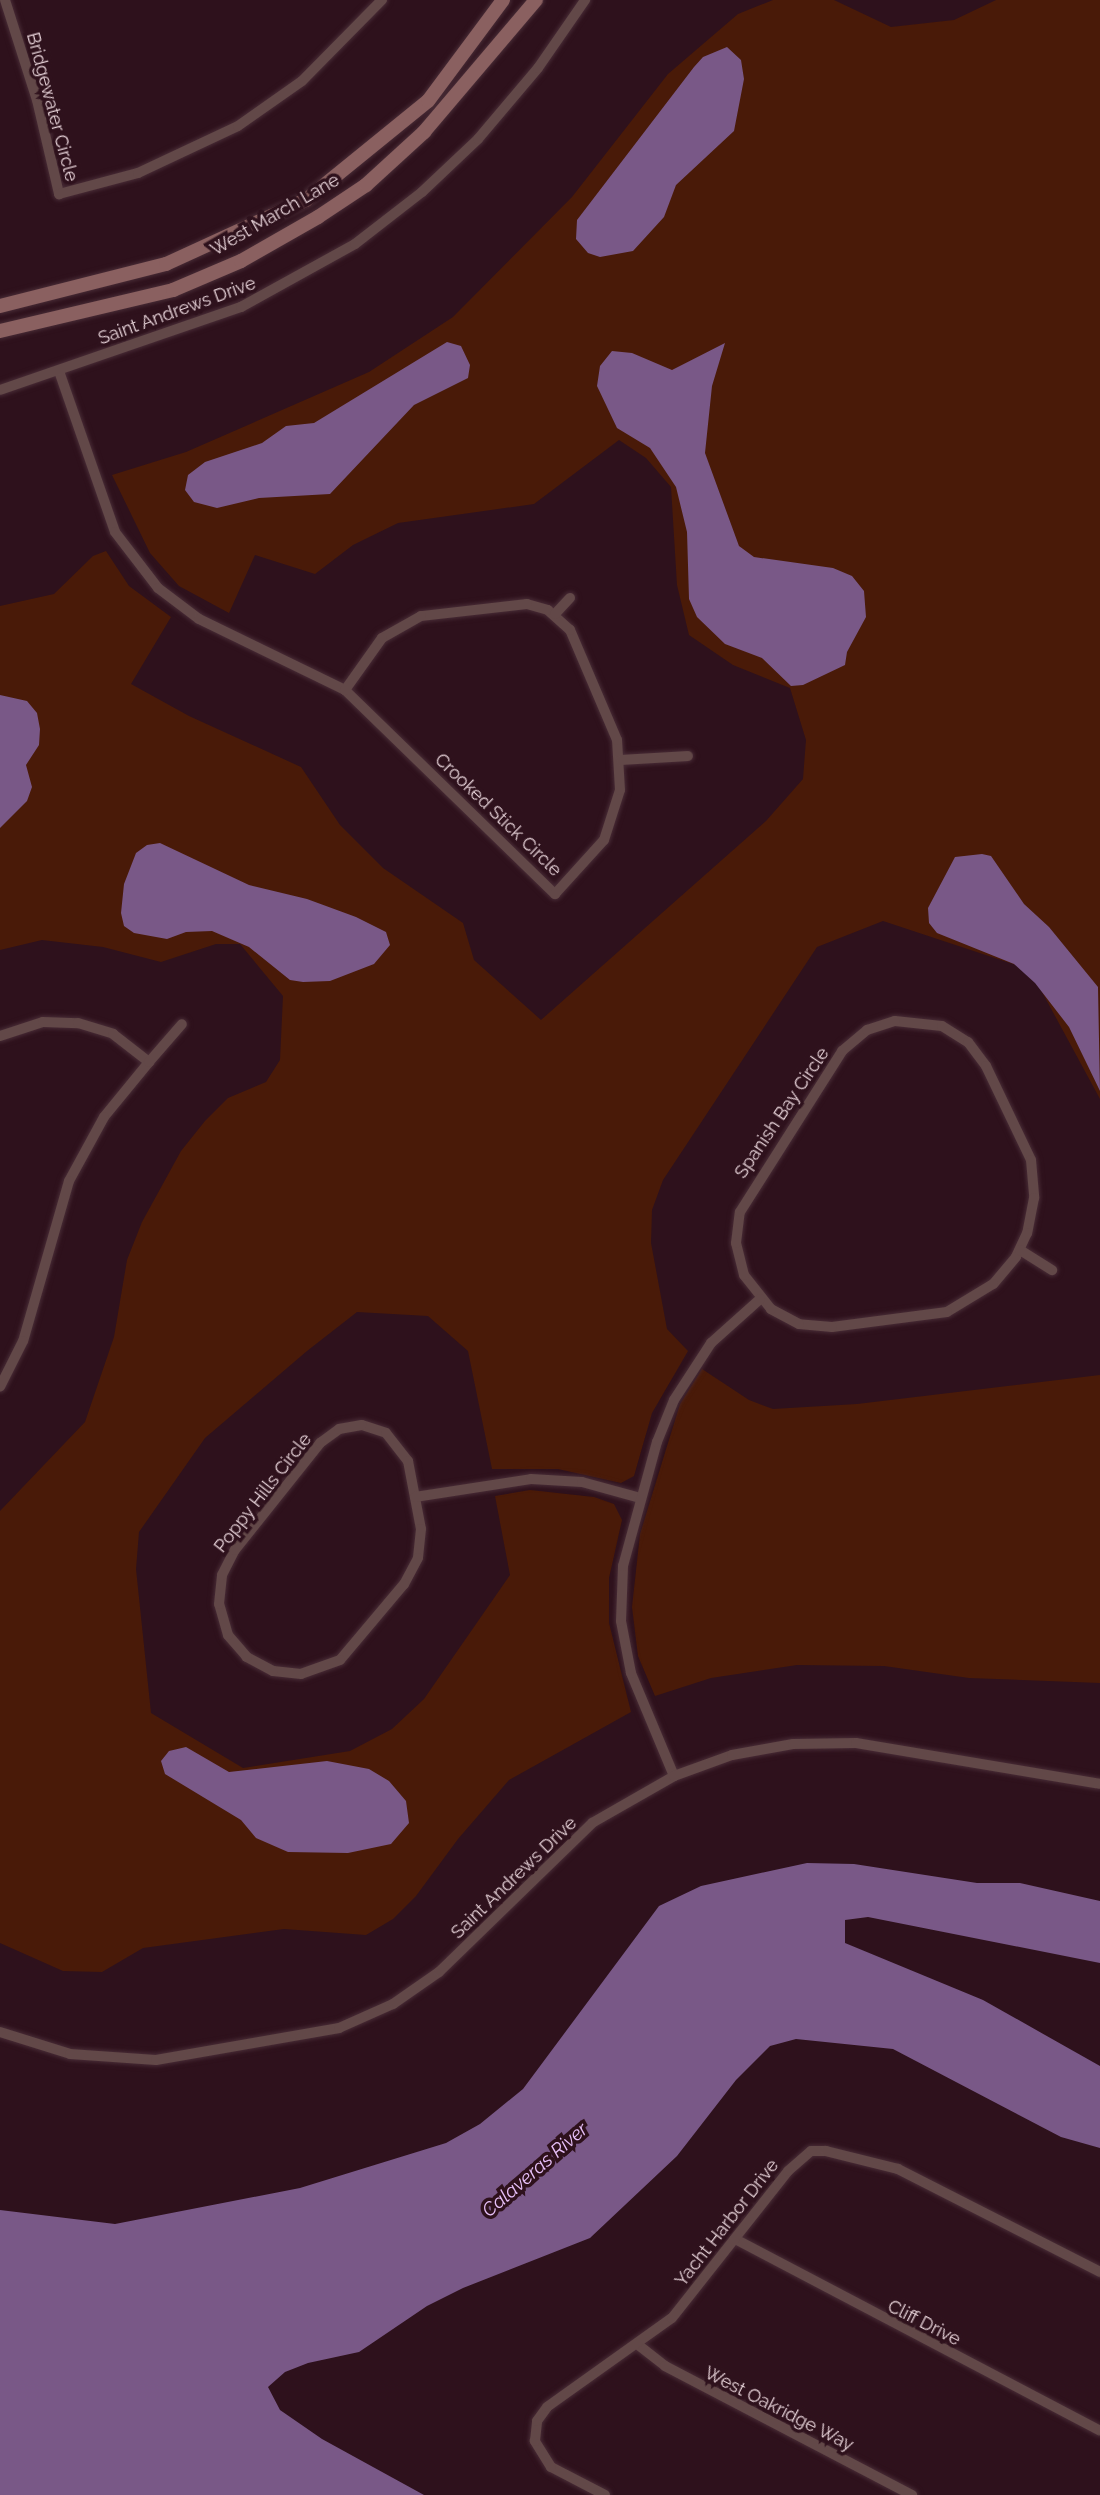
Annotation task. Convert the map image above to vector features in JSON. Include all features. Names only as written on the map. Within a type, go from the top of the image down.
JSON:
[{"type":"main road","name":"West March Lane","points":[[0,306],[166,264],[306,200],[428,100],[503,0]]},
{"type":"main road","name":"West March Lane","points":[[0,331],[173,290],[241,261],[317,217],[366,185],[424,132],[536,0]]},
{"type":"street","name":"Bridgewater Circle","points":[[4,4],[13,23],[59,194],[150,168],[238,126],[302,81],[382,0]]},
{"type":"street","name":"Saint Andrews Drive","points":[[0,390],[241,307],[355,244],[422,192],[478,139],[538,68],[585,0]]},
{"type":"street","name":"Bridgewater Circle","points":[[0,28],[13,23]]},
{"type":"street","name":"Crooked Stick Circle","points":[[59,370],[108,515],[145,575],[199,619],[345,690],[555,894],[593,855],[612,823],[620,790],[621,760],[612,727],[570,630],[555,614]]},
{"type":"street","points":[[345,690],[382,639],[421,616],[527,604],[555,614],[570,598]]},
{"type":"street","points":[[621,760],[688,756]]},
{"type":"street","name":"Spanish Bay Circle","points":[[895,1021],[942,1026],[968,1042],[986,1066],[1031,1160],[1034,1198],[1020,1250],[1006,1271],[979,1296],[930,1316],[816,1327],[785,1318],[760,1299],[744,1275],[736,1243],[747,1195],[842,1051],[867,1030],[895,1021]]},
{"type":"street","points":[[0,1036],[43,1022],[78,1023],[113,1034],[149,1062]]},
{"type":"street","points":[[0,1387],[23,1341],[69,1181],[104,1117],[182,1024]]},
{"type":"street","points":[[1020,1250],[1052,1270]]},
{"type":"street","points":[[674,1776],[631,1673],[621,1621],[623,1566],[640,1498],[664,1423],[686,1380],[711,1343],[760,1299]]},
{"type":"street","name":"Poppy Hills Circle","points":[[362,1425],[386,1433],[408,1461],[415,1497],[421,1544],[412,1573],[340,1660],[315,1672],[287,1674],[260,1665],[237,1648],[219,1604],[227,1563],[329,1435],[362,1425]]},
{"type":"street","points":[[415,1497],[531,1479],[582,1482],[640,1498]]},
{"type":"street","name":"Saint Andrews Drive","points":[[0,2032],[70,2054],[156,2060],[339,2028],[417,1989],[575,1837],[618,1805],[674,1776],[761,1749],[856,1743],[1100,1784]]},
{"type":"street","name":"Yacht Harbor Drive","points":[[605,2495],[551,2467],[535,2441],[537,2421],[547,2407],[672,2318],[800,2157],[826,2151],[918,2177],[1100,2272]]},
{"type":"street","name":"Cliff Drive","points":[[735,2239],[1100,2431]]},
{"type":"street","name":"West Oakridge Way","points":[[637,2344],[665,2366],[912,2495]]},
{"type":"shaded area","points":[[773,0],[834,0],[891,27],[954,20],[996,0],[1100,0],[1100,1099],[1035,979],[1016,965],[883,921],[817,947],[663,1180],[652,1210],[651,1243],[667,1329],[688,1351],[652,1413],[634,1476],[621,1483],[558,1469],[492,1469],[468,1351],[428,1316],[357,1312],[307,1351],[205,1438],[139,1532],[136,1569],[151,1713],[243,1768],[350,1751],[392,1729],[424,1699],[510,1575],[495,1496],[530,1490],[594,1497],[614,1504],[622,1520],[609,1578],[609,1623],[631,1712],[509,1780],[458,1839],[416,1896],[393,1919],[366,1935],[284,1929],[143,1948],[102,1972],[63,1971],[0,1943],[0,1511],[85,1422],[114,1337],[127,1260],[142,1222],[181,1151],[205,1121],[228,1098],[266,1082],[280,1060],[283,996],[240,944],[216,944],[161,962],[103,947],[42,940],[0,950],[0,606],[54,594],[93,556],[106,551],[129,586],[171,617],[131,684],[189,716],[301,767],[340,825],[383,868],[463,923],[474,960],[541,1020],[766,821],[803,779],[806,740],[790,688],[733,665],[689,635],[677,585],[671,487],[646,458],[619,440],[534,504],[398,523],[353,545],[315,574],[255,555],[229,613],[179,586],[150,553],[112,475],[186,452],[369,372],[453,317],[572,197],[668,74],[738,14]]},
{"type":"shaded area","points":[[702,1369],[749,1400],[773,1409],[857,1404],[1100,1375],[1100,1683],[969,1678],[884,1666],[797,1665],[711,1678],[655,1696],[638,1656],[632,1607],[640,1534],[680,1404]]},
{"type":"water","points":[[727,47],[741,60],[744,79],[734,131],[676,185],[664,217],[633,251],[600,257],[588,253],[576,239],[577,220],[694,67],[703,57]]},
{"type":"water","points":[[447,342],[461,346],[470,365],[468,378],[414,405],[330,494],[259,498],[217,508],[194,502],[185,490],[188,475],[205,462],[262,443],[286,426],[314,423]]},
{"type":"water","points":[[725,343],[712,386],[705,453],[739,546],[754,557],[833,568],[852,576],[864,591],[866,617],[847,652],[845,665],[803,685],[791,686],[762,658],[725,644],[697,617],[689,599],[687,532],[676,487],[650,448],[617,428],[597,386],[600,366],[612,351],[632,353],[672,370]]},
{"type":"water","points":[[0,695],[27,701],[37,713],[40,729],[39,745],[26,765],[32,787],[27,801],[0,828]]},
{"type":"water","points":[[160,843],[249,885],[307,899],[356,917],[386,932],[390,945],[374,964],[330,981],[303,982],[290,980],[249,947],[212,931],[186,932],[167,939],[134,933],[124,926],[121,913],[124,884],[136,853],[147,845]]},
{"type":"water","points":[[982,854],[991,856],[1024,904],[1049,927],[1098,987],[1100,1091],[1069,1027],[1035,983],[1014,964],[937,933],[929,923],[928,908],[955,857]]},
{"type":"water","points":[[186,1747],[229,1772],[327,1761],[369,1769],[389,1781],[406,1801],[409,1823],[391,1844],[348,1853],[288,1852],[256,1838],[241,1820],[165,1774],[161,1761],[169,1751]]},
{"type":"water","name":"Calaveras River","points":[[807,1863],[854,1864],[977,1883],[1020,1883],[1100,1901],[1100,1963],[868,1917],[845,1920],[845,1943],[983,2000],[1100,2066],[1100,2148],[1061,2137],[893,2049],[796,2039],[770,2046],[736,2080],[677,2156],[590,2238],[463,2288],[427,2306],[359,2352],[308,2363],[285,2372],[268,2387],[280,2410],[322,2439],[424,2495],[0,2495],[0,2210],[115,2224],[300,2188],[446,2143],[480,2124],[523,2089],[659,1906],[701,1886]]}]
